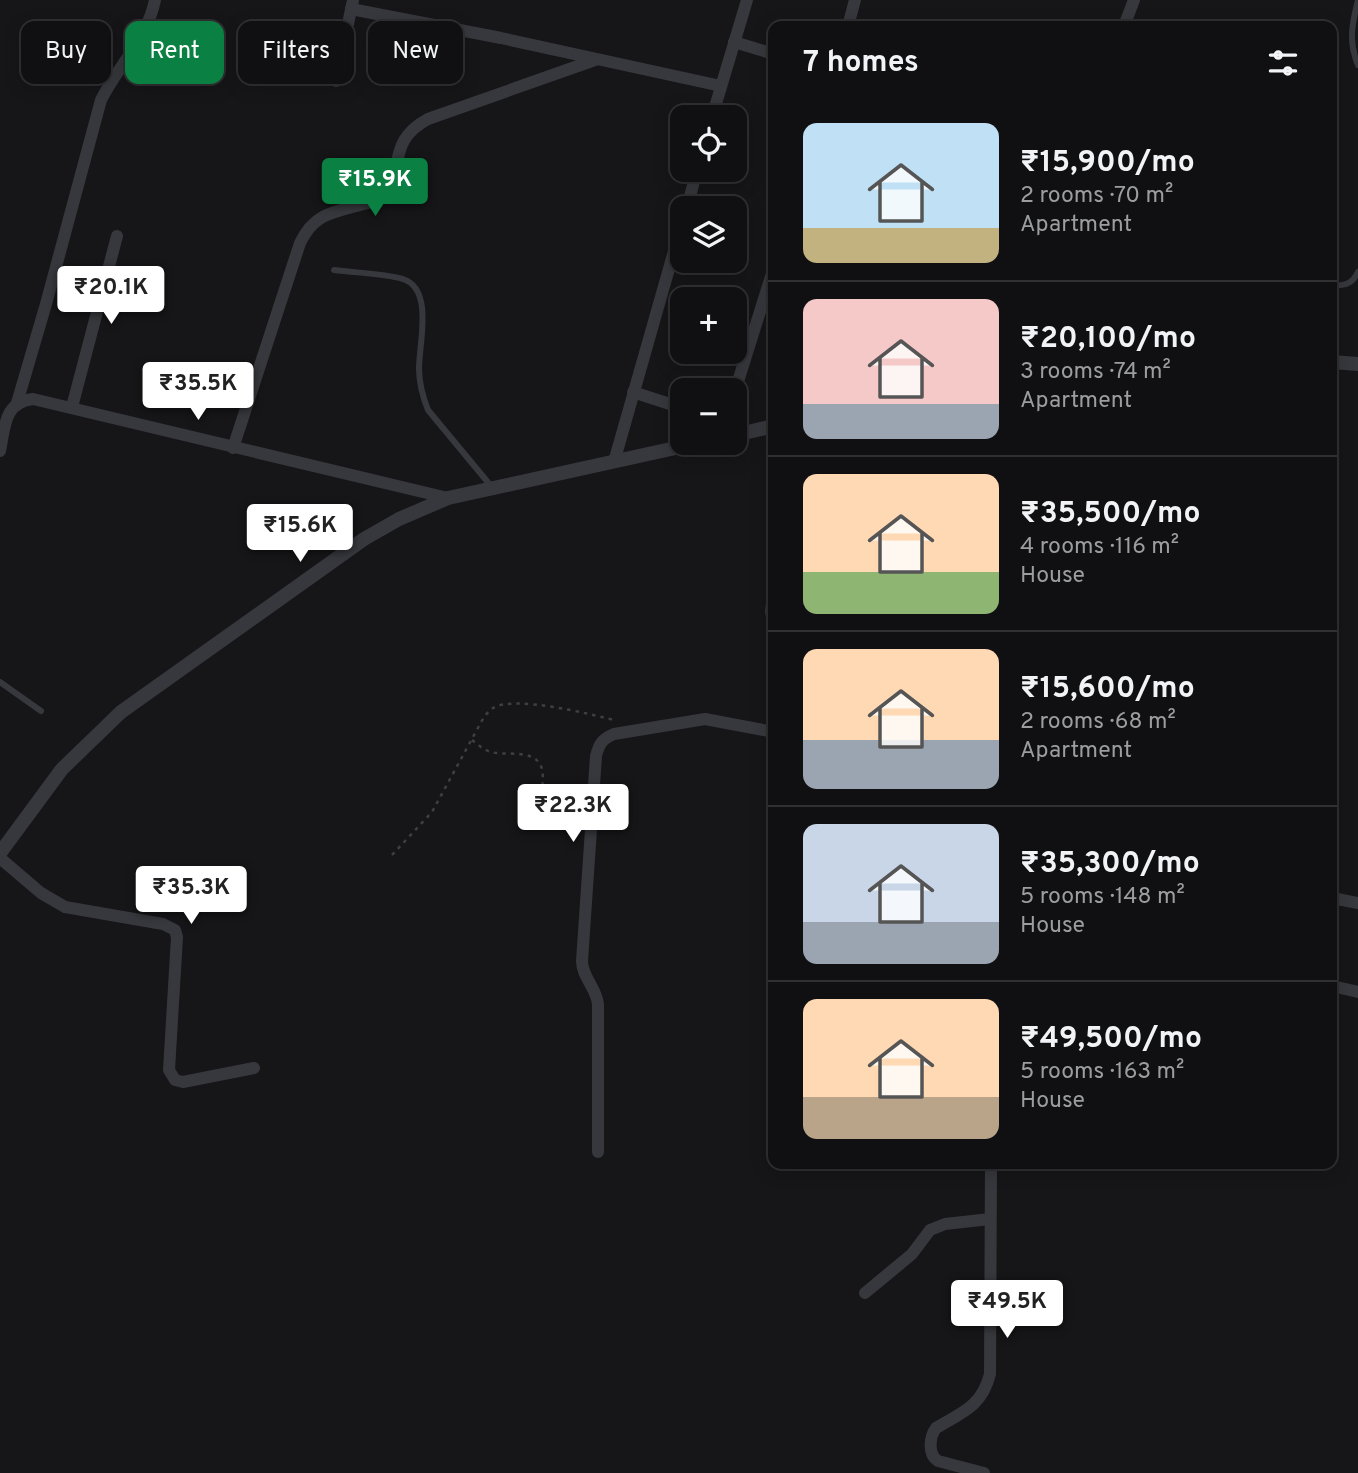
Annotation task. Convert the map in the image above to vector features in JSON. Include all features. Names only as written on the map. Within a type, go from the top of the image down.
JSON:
[{"type":"street","points":[[0,451],[8,416],[17,403],[46,304],[101,100],[140,39],[149,22],[155,0]]},
{"type":"street","points":[[715,105],[747,0]]},
{"type":"street","points":[[849,21],[855,0]]},
{"type":"street","points":[[1126,21],[1134,0]]},
{"type":"street","points":[[352,4],[721,86]]},
{"type":"street","points":[[734,43],[768,52]]},
{"type":"street","points":[[233,448],[307,228],[319,218],[333,212],[380,197],[392,178],[400,147],[413,127],[428,119],[596,60]]},
{"type":"street","points":[[72,407],[117,236]]},
{"type":"street","points":[[614,461],[670,264]]},
{"type":"street","points":[[739,378],[768,286]]},
{"type":"street","points":[[1337,362],[1358,364]]},
{"type":"street","points":[[633,392],[670,404]]},
{"type":"street","points":[[17,403],[33,399],[72,407],[448,498]]},
{"type":"street","points":[[747,432],[768,427]]},
{"type":"street","points":[[0,853],[62,769],[121,712],[364,539],[399,519],[448,498],[670,449]]},
{"type":"street","points":[[598,1152],[598,1004],[595,989],[582,968],[582,961],[596,756],[599,745],[604,738],[614,734],[705,719],[768,731]]},
{"type":"street","points":[[0,858],[41,893],[65,907],[163,924],[175,930],[169,1070],[175,1080],[183,1082],[254,1068]]},
{"type":"street","points":[[1337,899],[1358,904]]},
{"type":"street","points":[[1337,987],[1358,992]]},
{"type":"street","points":[[984,1473],[933,1458],[931,1438],[936,1428],[973,1407],[982,1396],[990,1374],[991,1169]]},
{"type":"street","points":[[865,1293],[912,1254],[930,1230],[946,1224],[990,1219]]},
{"type":"lane","points":[[1358,0],[1351,37],[1358,65]]},
{"type":"lane","points":[[334,270],[404,279],[415,285],[422,308],[420,383],[428,410],[492,488]]},
{"type":"lane","points":[[1337,285],[1346,285],[1353,281],[1358,272]]},
{"type":"lane","points":[[0,682],[41,712]]},
{"type":"path","points":[[392,855],[432,812],[485,715],[494,707],[506,704],[570,710],[622,722]]},
{"type":"path","points":[[472,740],[489,751],[534,758],[540,764],[542,774],[541,798]]}]
